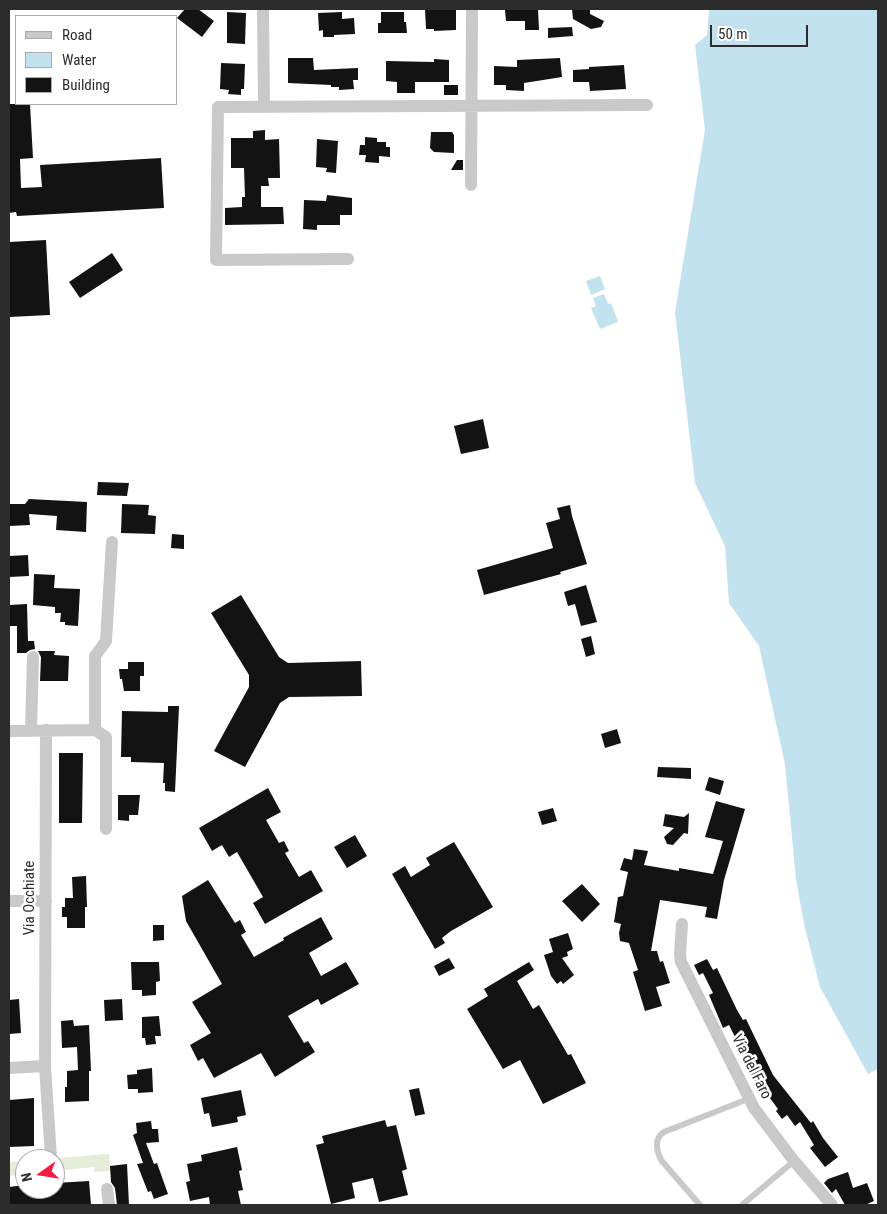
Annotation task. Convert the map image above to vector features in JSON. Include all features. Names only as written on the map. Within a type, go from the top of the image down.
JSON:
[{"type":"street","points":[[263,9],[264,107]]},
{"type":"street","points":[[471,185],[472,9]]},
{"type":"street","points":[[348,259],[216,260],[218,108],[647,105]]},
{"type":"street","points":[[95,730],[95,656],[106,642],[112,542]]},
{"type":"street","points":[[31,730],[33,657]]},
{"type":"street","name":"Via Occhiate","points":[[46,730],[45,1066],[50,1149]]},
{"type":"street","points":[[9,731],[95,730],[106,737],[106,829]]},
{"type":"street","points":[[9,901],[46,901]]},
{"type":"street","name":"Via del Faro","points":[[682,924],[681,962],[748,1099],[760,1118],[794,1161],[832,1205]]},
{"type":"street","points":[[9,1068],[45,1066]]},
{"type":"street","points":[[107,1189],[108,1205]]},
{"type":"lane","points":[[700,1205],[661,1160],[656,1140],[664,1132],[732,1107],[748,1099]]},
{"type":"lane","points":[[742,1205],[794,1161]]},
{"type":"green space","points":[[109,1154],[110,1171],[94,1172],[94,1167],[65,1170],[65,1157]]},
{"type":"green space","points":[[9,1162],[15,1162],[15,1175],[9,1176]]},
{"type":"water","points":[[709,9],[878,9],[878,1069],[868,1074],[820,987],[804,924],[796,879],[785,764],[759,646],[729,603],[725,546],[695,483],[675,312],[705,130],[695,45],[707,35]]},
{"type":"water","points":[[600,276],[605,289],[591,295],[586,281]]},
{"type":"water","points":[[604,294],[608,304],[611,303],[618,322],[600,329],[591,308],[596,306],[593,298]]},
{"type":"building","points":[[185,9],[198,9],[214,21],[202,37],[178,17]]},
{"type":"building","points":[[425,9],[456,9],[456,30],[434,31],[434,29],[426,29]]},
{"type":"building","points":[[538,9],[539,30],[525,30],[525,21],[506,21],[505,10]]},
{"type":"building","points":[[572,9],[590,9],[590,14],[604,21],[601,27],[591,29],[573,19]]},
{"type":"building","points":[[227,12],[246,13],[245,44],[227,43]]},
{"type":"building","points":[[342,12],[342,19],[354,18],[355,34],[323,37],[323,30],[319,31],[318,13]]},
{"type":"building","points":[[381,12],[404,12],[407,33],[378,33],[378,23],[381,23]]},
{"type":"building","points":[[572,27],[573,36],[548,38],[548,28]]},
{"type":"building","points":[[288,58],[313,58],[314,70],[358,68],[358,80],[353,80],[354,89],[339,90],[339,87],[331,87],[331,85],[288,83]]},
{"type":"building","points":[[560,58],[562,77],[524,83],[524,91],[506,90],[506,85],[494,85],[494,66],[517,67],[517,60]]},
{"type":"building","points":[[434,59],[449,60],[449,82],[415,82],[415,93],[397,93],[397,82],[386,81],[386,61],[434,62]]},
{"type":"building","points":[[221,63],[245,64],[244,89],[241,89],[241,95],[228,94],[229,90],[220,89]]},
{"type":"building","points":[[624,65],[626,89],[590,91],[589,82],[573,82],[573,70]]},
{"type":"building","points":[[444,85],[458,85],[458,95],[444,95]]},
{"type":"building","points":[[9,104],[30,105],[33,158],[20,159],[21,188],[42,187],[40,165],[161,158],[164,208],[17,216],[16,212],[9,213]]},
{"type":"building","points":[[265,130],[265,140],[279,139],[280,178],[268,178],[269,186],[261,186],[261,207],[283,207],[284,224],[225,225],[225,208],[242,207],[242,197],[245,197],[244,168],[231,168],[231,138],[253,138],[253,131]]},
{"type":"building","points":[[431,132],[452,132],[454,135],[454,153],[434,152],[430,148]]},
{"type":"building","points":[[365,137],[377,138],[377,142],[386,142],[386,147],[390,147],[390,157],[379,156],[379,163],[365,162],[366,155],[359,155],[360,145],[365,145]]},
{"type":"building","points":[[317,139],[338,141],[336,173],[326,172],[327,168],[316,167]]},
{"type":"building","points":[[457,160],[463,160],[463,170],[451,170]]},
{"type":"building","points":[[327,195],[352,198],[352,215],[340,215],[340,225],[317,225],[317,230],[303,229],[304,200],[326,201]]},
{"type":"building","points":[[46,240],[50,315],[9,317],[9,242]]},
{"type":"building","points":[[112,253],[123,270],[80,298],[69,282]]},
{"type":"building","points":[[483,419],[489,448],[461,454],[454,426]]},
{"type":"building","points":[[98,482],[129,483],[127,496],[97,495]]},
{"type":"building","points":[[29,499],[87,502],[86,532],[56,530],[57,516],[29,514],[30,525],[9,526],[9,504],[25,504]]},
{"type":"building","points":[[122,504],[149,505],[148,515],[156,516],[155,534],[121,533]]},
{"type":"building","points":[[570,505],[587,564],[560,572],[561,574],[484,595],[477,570],[553,548],[546,523],[560,519],[557,508]]},
{"type":"building","points":[[172,534],[184,535],[184,549],[171,548]]},
{"type":"building","points":[[28,555],[29,576],[9,577],[9,556]]},
{"type":"building","points":[[34,574],[55,575],[54,588],[80,589],[78,626],[65,625],[65,622],[60,622],[61,613],[55,613],[55,607],[33,605]]},
{"type":"building","points":[[586,585],[597,622],[581,626],[575,604],[568,606],[564,592]]},
{"type":"building","points":[[241,595],[279,657],[288,663],[361,661],[362,696],[289,697],[280,703],[245,767],[214,751],[249,687],[249,675],[211,613]]},
{"type":"building","points":[[27,604],[28,641],[34,641],[35,649],[26,653],[17,653],[17,626],[9,626],[9,605]]},
{"type":"building","points":[[591,636],[595,654],[586,657],[581,639]]},
{"type":"building","points":[[38,651],[55,651],[54,655],[69,656],[68,681],[40,681],[41,657]]},
{"type":"building","points":[[128,662],[144,662],[144,676],[140,676],[140,691],[124,691],[119,669],[128,669]]},
{"type":"building","points":[[168,706],[179,706],[175,792],[165,791],[165,783],[163,783],[164,763],[131,762],[131,757],[121,757],[122,711],[168,712]]},
{"type":"building","points":[[617,729],[621,743],[605,748],[601,734]]},
{"type":"building","points":[[59,753],[83,753],[82,823],[59,823]]},
{"type":"building","points":[[658,767],[691,768],[691,779],[657,777]]},
{"type":"building","points":[[709,777],[724,781],[720,795],[705,790]]},
{"type":"building","points":[[268,788],[281,812],[266,820],[279,843],[284,841],[289,851],[285,853],[299,877],[311,870],[323,891],[265,924],[253,903],[263,897],[237,852],[229,857],[222,845],[212,851],[199,828]]},
{"type":"building","points":[[118,795],[140,795],[138,815],[129,815],[129,821],[118,820]]},
{"type":"building","points":[[716,801],[745,809],[724,880],[717,919],[705,917],[707,907],[660,900],[651,951],[657,951],[660,962],[663,961],[670,983],[656,987],[662,1006],[645,1011],[633,972],[638,970],[629,943],[620,941],[621,924],[614,922],[618,897],[623,896],[628,872],[620,870],[624,858],[632,860],[634,849],[648,851],[644,865],[679,871],[679,868],[713,874],[723,841],[705,837]]},
{"type":"building","points":[[553,808],[557,821],[542,825],[538,812]]},
{"type":"building","points":[[689,813],[688,834],[684,833],[673,845],[667,844],[664,837],[674,828],[663,826],[665,814],[684,817]]},
{"type":"building","points":[[355,835],[367,856],[347,868],[334,847]]},
{"type":"building","points":[[454,842],[493,907],[451,931],[442,938],[445,943],[435,949],[392,874],[405,866],[411,877],[430,865],[426,858]]},
{"type":"building","points":[[86,876],[87,907],[85,907],[85,928],[67,928],[67,917],[62,917],[62,907],[65,907],[65,898],[73,898],[72,877]]},
{"type":"building","points":[[208,880],[235,923],[240,920],[246,932],[241,935],[254,957],[321,917],[333,939],[309,953],[321,976],[346,962],[359,984],[321,1005],[318,999],[288,1016],[304,1043],[308,1041],[315,1052],[275,1077],[261,1053],[214,1078],[203,1058],[198,1061],[190,1045],[211,1033],[192,1002],[222,984],[186,921],[182,896]]},
{"type":"building","points":[[582,884],[600,904],[582,922],[562,901]]},
{"type":"building","points":[[153,925],[164,925],[164,940],[153,941]]},
{"type":"building","points":[[568,933],[573,949],[567,952],[568,956],[562,958],[574,975],[563,984],[561,981],[557,984],[551,976],[544,955],[553,952],[549,939]]},
{"type":"building","points":[[449,958],[455,968],[439,976],[434,966]]},
{"type":"building","points":[[707,959],[713,970],[717,968],[737,1010],[743,1020],[746,1019],[773,1075],[811,1123],[813,1121],[838,1157],[825,1167],[810,1148],[814,1145],[800,1122],[795,1126],[787,1115],[782,1119],[776,1111],[778,1109],[758,1082],[756,1083],[749,1070],[753,1068],[729,1025],[723,1028],[709,995],[713,993],[703,973],[699,975],[694,965]]},
{"type":"building","points":[[131,962],[159,962],[160,981],[156,982],[156,995],[142,996],[142,990],[132,990]]},
{"type":"building","points":[[529,962],[534,970],[517,981],[533,1009],[539,1005],[568,1055],[571,1054],[586,1083],[543,1104],[520,1060],[503,1069],[467,1009],[488,996],[484,989]]},
{"type":"building","points":[[19,999],[21,1033],[9,1034],[9,1000]]},
{"type":"building","points":[[122,999],[123,1020],[105,1021],[104,1000]]},
{"type":"building","points":[[159,1016],[161,1036],[155,1036],[156,1044],[146,1045],[145,1038],[142,1038],[142,1017]]},
{"type":"building","points":[[73,1020],[74,1026],[89,1025],[91,1071],[89,1071],[89,1101],[65,1102],[67,1071],[78,1070],[77,1047],[62,1048],[61,1021]]},
{"type":"building","points":[[152,1068],[153,1092],[138,1093],[138,1089],[128,1089],[127,1075],[137,1074],[137,1070]]},
{"type":"building","points":[[419,1088],[425,1114],[415,1116],[409,1090]]},
{"type":"building","points":[[241,1090],[246,1115],[237,1117],[238,1122],[212,1127],[209,1113],[204,1114],[201,1098]]},
{"type":"building","points":[[34,1098],[34,1146],[9,1147],[9,1100]]},
{"type":"building","points":[[385,1120],[387,1127],[396,1125],[407,1169],[402,1171],[408,1195],[379,1202],[373,1178],[352,1183],[355,1198],[331,1204],[316,1145],[324,1143],[322,1136]]},
{"type":"building","points":[[151,1121],[152,1129],[158,1129],[159,1142],[146,1143],[154,1164],[157,1163],[168,1194],[154,1199],[151,1191],[148,1192],[137,1164],[143,1163],[133,1135],[137,1133],[136,1123]]},
{"type":"building","points":[[237,1147],[242,1170],[239,1171],[243,1190],[238,1191],[241,1205],[210,1205],[209,1197],[190,1201],[186,1182],[190,1181],[187,1164],[202,1161],[201,1155]]},
{"type":"building","points":[[127,1164],[129,1205],[117,1205],[115,1188],[111,1182],[110,1166]]},
{"type":"building","points":[[848,1172],[853,1188],[867,1183],[874,1201],[865,1205],[845,1205],[836,1189],[832,1193],[824,1183],[828,1179]]},
{"type":"building","points":[[89,1181],[91,1205],[9,1205],[9,1187],[15,1186],[15,1199],[65,1199],[65,1182]]}]
